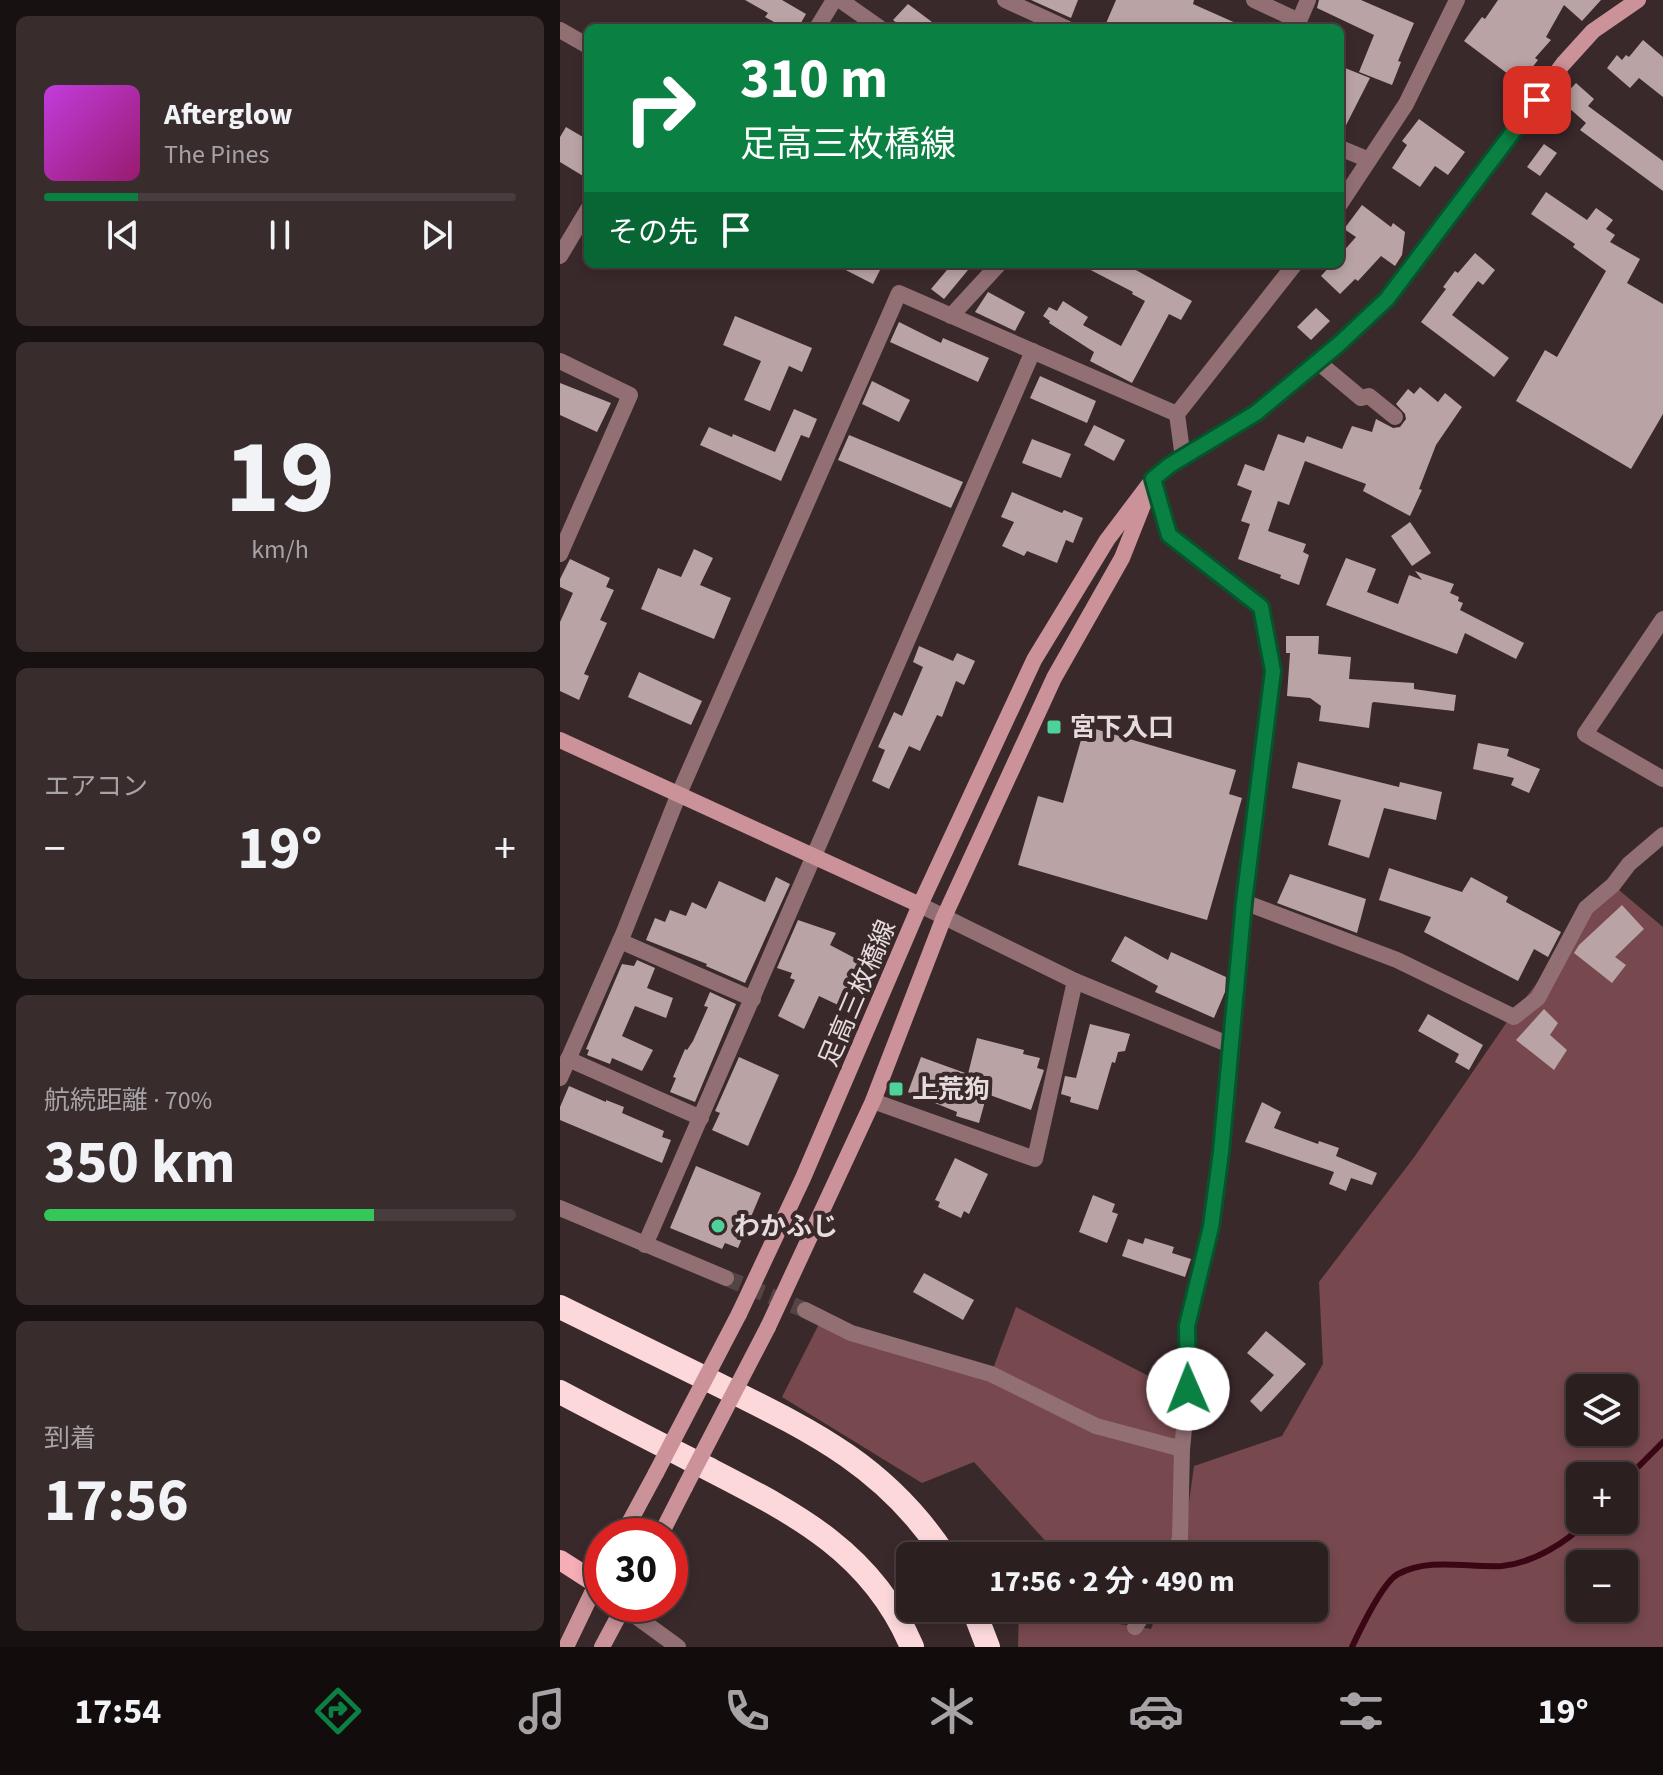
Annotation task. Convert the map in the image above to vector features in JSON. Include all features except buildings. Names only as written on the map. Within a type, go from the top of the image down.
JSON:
[{"type":"highway","points":[[560,1307],[822,1438],[883,1482],[908,1507],[934,1542]]},
{"type":"highway","points":[[560,1392],[737,1484],[816,1529],[866,1571],[887,1598],[912,1647]]},
{"type":"highway","points":[[978,1622],[988,1647]]},
{"type":"main road","name":"足高三枚橋線","points":[[632,1518],[739,1314],[803,1178],[920,905],[1034,660],[1107,540],[1153,479],[1256,413],[1387,299],[1563,64],[1593,31],[1638,0]]},
{"type":"main road","name":"足高三枚橋線","points":[[669,1518],[768,1327],[873,1101],[944,917],[1054,678],[1122,558],[1153,479]]},
{"type":"main road","points":[[560,740],[920,905]]},
{"type":"main road","points":[[560,1560],[584,1573]]},
{"type":"main road","points":[[566,1647],[584,1612]]},
{"type":"main road","points":[[602,1647],[614,1622]]},
{"type":"street","points":[[820,24],[837,0],[874,24]]},
{"type":"street","points":[[1005,0],[1057,24]]},
{"type":"street","points":[[1254,0],[1299,21],[1308,0]]},
{"type":"street","points":[[1344,198],[1406,104],[1457,0]]},
{"type":"street","points":[[560,30],[584,44]]},
{"type":"street","points":[[1344,150],[1369,160]]},
{"type":"street","points":[[560,256],[584,216]]},
{"type":"street","points":[[951,316],[995,268]]},
{"type":"street","points":[[1183,458],[1177,414],[1286,268]]},
{"type":"street","points":[[560,1078],[620,941],[678,796],[899,293],[1177,414]]},
{"type":"street","points":[[645,1245],[1033,351]]},
{"type":"street","points":[[560,361],[630,395],[566,524],[560,554]]},
{"type":"street","points":[[1318,362],[1361,398],[1369,396],[1395,417]]},
{"type":"street","points":[[1153,479],[1169,535],[1261,607],[1273,671],[1244,902],[1211,1227],[1187,1326],[1189,1381],[1182,1449],[1179,1542]]},
{"type":"street","points":[[1663,619],[1657,641],[1585,734],[1663,779]]},
{"type":"street","points":[[1244,902],[1397,960],[1514,1017],[1538,998],[1586,908],[1663,835]]},
{"type":"street","points":[[920,905],[1075,981],[1230,1045]]},
{"type":"street","points":[[620,941],[753,999]]},
{"type":"street","points":[[873,1101],[1035,1159],[1075,981]]},
{"type":"street","points":[[568,1059],[701,1118]]},
{"type":"street","points":[[560,1208],[726,1278]]},
{"type":"street","points":[[805,1310],[851,1333],[991,1374],[1096,1426],[1182,1449]]},
{"type":"street","points":[[645,1622],[678,1647]]},
{"type":"street","points":[[1135,1627],[1138,1622]]},
{"type":"shaded area","points":[[1613,885],[1663,927],[1663,1647],[1018,1647],[1019,1622],[1107,1622],[1151,1629],[1154,1622],[1328,1622],[1328,1542],[1183,1542],[1194,1466],[1282,1436],[1323,1364],[1319,1282],[1415,1156],[1509,1019]]},
{"type":"shaded area","points":[[1016,1307],[1183,1394],[1181,1511],[1172,1542],[1046,1542],[974,1462],[922,1483],[782,1397],[822,1318],[991,1374]]},
{"type":"waterway","points":[[1638,1467],[1663,1442]]},
{"type":"waterway","points":[[1352,1647],[1379,1596],[1398,1574],[1423,1566],[1514,1564],[1549,1550],[1572,1534]]},
{"type":"tunnel","points":[[726,1278],[805,1310]]},
{"type":"place","name":"宮下入口","points":[[1054,727]]},
{"type":"place","name":"上荒狗","points":[[896,1089]]},
{"type":"place","name":"わかふじ","points":[[718,1226]]},
{"type":"route","points":[[1188,1389],[1187,1326],[1211,1227],[1221,1152],[1244,902],[1273,671],[1261,607],[1169,535],[1153,479],[1170,465],[1256,413],[1339,344],[1387,299],[1537,100]]}]
